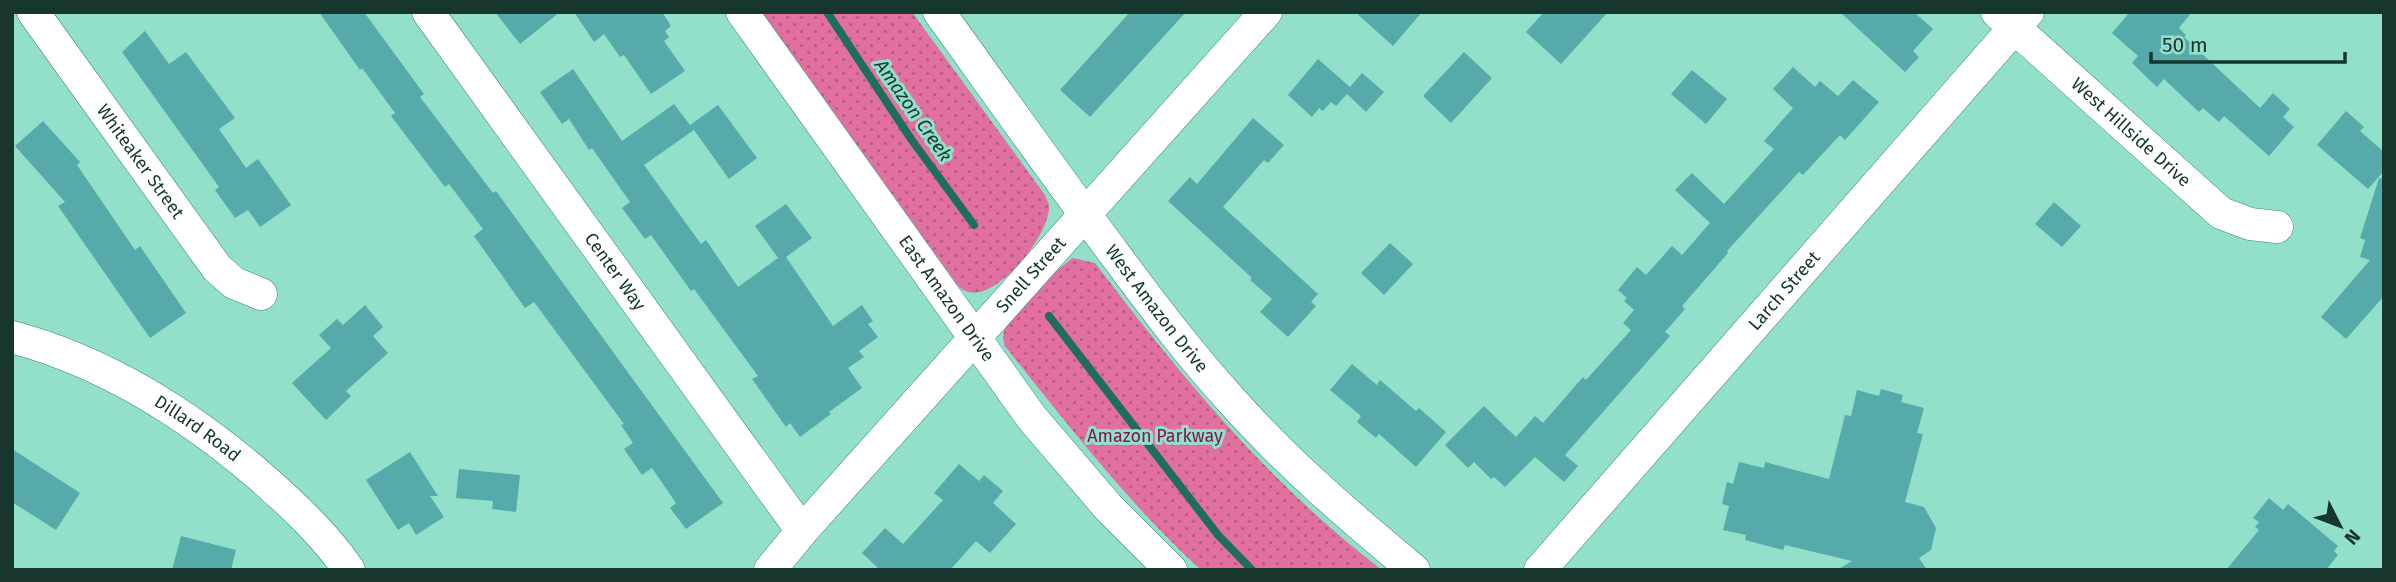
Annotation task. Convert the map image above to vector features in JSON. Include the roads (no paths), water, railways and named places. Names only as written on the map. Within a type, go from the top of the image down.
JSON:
[{"type":"street","name":"Whiteaker Street","points":[[33,12],[217,268],[234,283],[261,294]]},
{"type":"street","name":"Center Way","points":[[428,12],[802,531]]},
{"type":"street","name":"East Amazon Drive","points":[[741,12],[1032,418],[1108,507],[1171,570]]},
{"type":"street","name":"West Amazon Drive","points":[[939,12],[1180,341],[1294,466],[1414,570]]},
{"type":"street","name":"Snell Street","points":[[770,570],[1266,12]]},
{"type":"street","name":"West Hillside Drive","points":[[2013,17],[2221,213],[2250,224],[2277,227]]},
{"type":"street","name":"Larch Street","points":[[1540,570],[2013,17]]},
{"type":"street","name":"Dillard Road","points":[[12,337],[86,363],[167,405],[221,444],[283,496],[330,545],[349,570]]},
{"type":"waterway","name":"Amazon Creek","points":[[827,12],[911,139],[974,225]]},
{"type":"waterway","name":"Amazon Creek","points":[[1049,316],[1218,535],[1252,570]]},
{"type":"park label","name":"Amazon Parkway","points":[[1155,436]]}]
